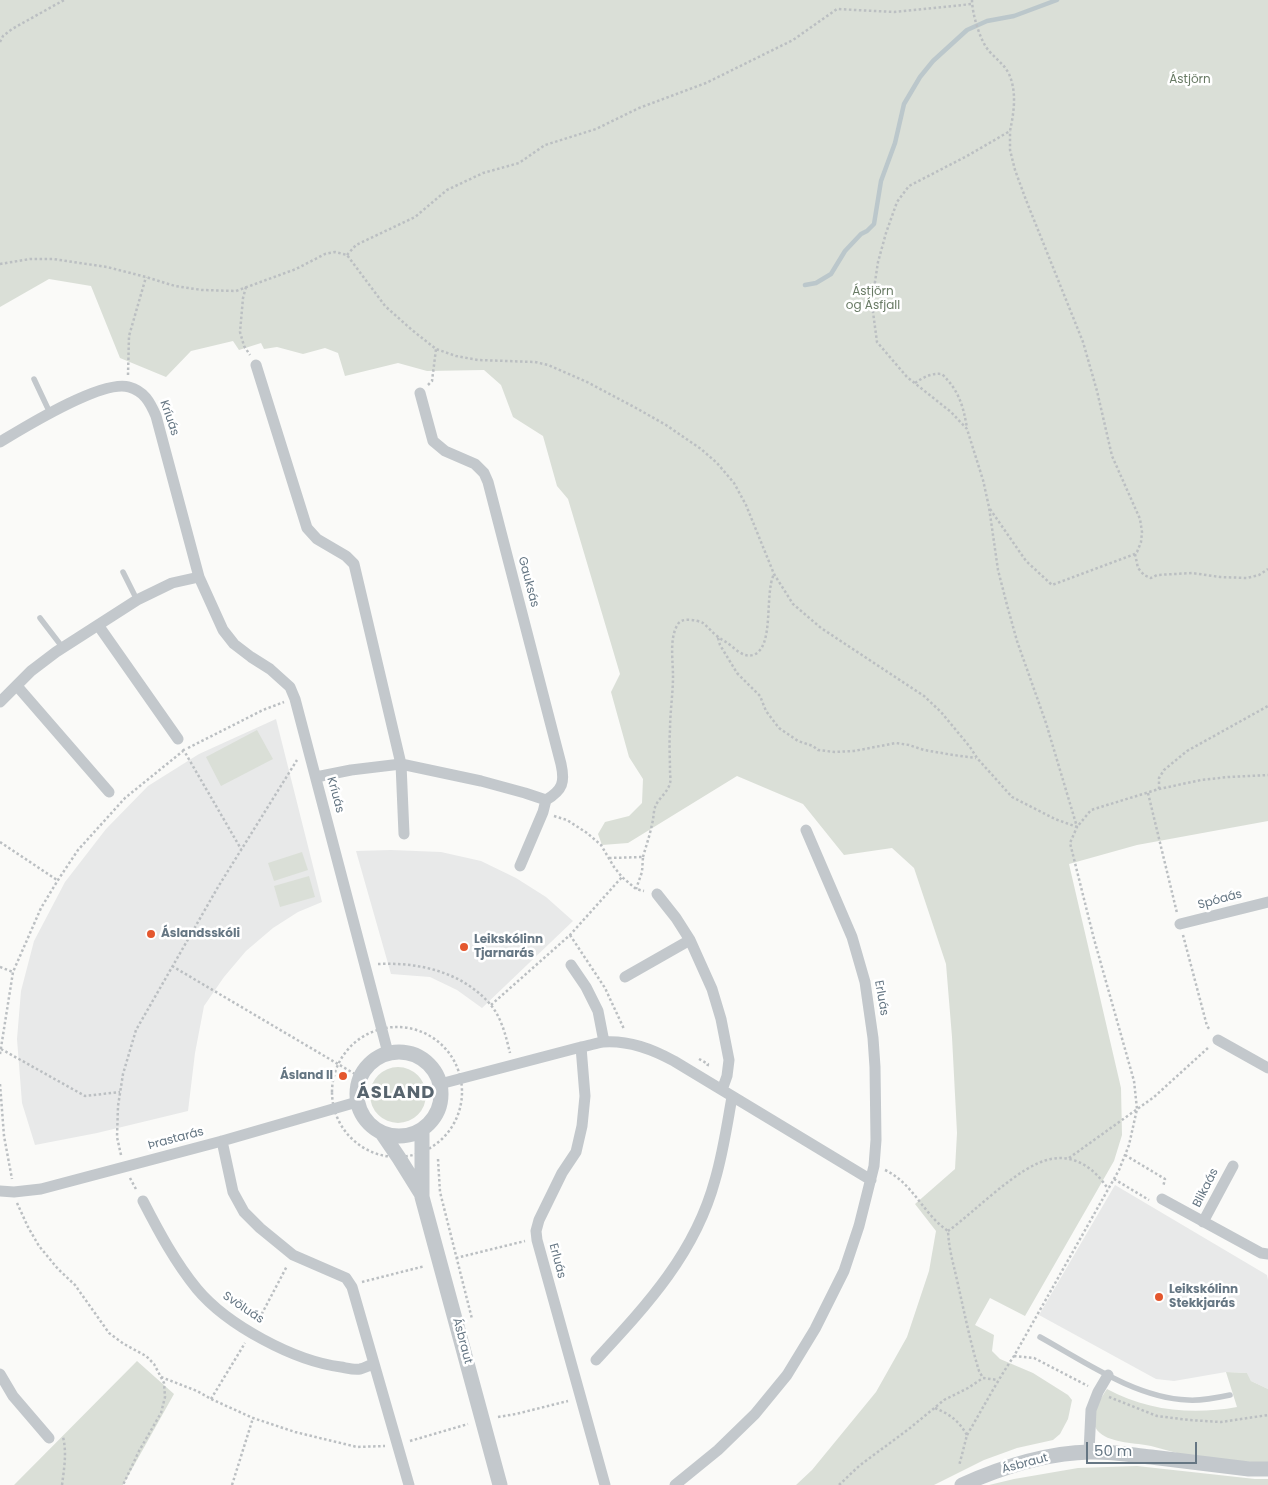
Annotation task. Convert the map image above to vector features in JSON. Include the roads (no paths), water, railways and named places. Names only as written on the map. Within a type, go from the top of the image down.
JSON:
[{"type":"street","points":[[256,365],[307,528],[317,539],[346,556],[354,564],[401,764],[404,834]]},
{"type":"street","name":"Kríuás","points":[[50,413],[102,389],[117,385],[128,386],[140,392],[149,400],[156,416],[199,578],[223,630],[234,644],[270,669],[290,687],[295,699],[388,1053]]},
{"type":"street","name":"Gauksás","points":[[420,393],[433,441],[445,451],[475,464],[484,473],[488,482],[564,775],[562,786],[556,794],[546,800],[543,812],[520,866]]},
{"type":"street","points":[[0,442],[50,413]]},
{"type":"street","points":[[0,702],[32,671],[63,648],[137,600],[172,583],[199,578]]},
{"type":"street","points":[[98,625],[178,739]]},
{"type":"street","points":[[17,686],[109,792]]},
{"type":"street","points":[[316,777],[351,770],[401,764],[481,781],[546,800]]},
{"type":"street","name":"Erluás","points":[[675,1485],[718,1450],[755,1414],[787,1375],[815,1330],[844,1270],[859,1226],[874,1166],[876,1140],[875,1067],[866,982],[852,937],[806,830]]},
{"type":"street","points":[[657,894],[690,940],[712,988],[721,1019],[729,1060],[727,1076],[722,1090]]},
{"type":"street","name":"Spóaás","points":[[1180,924],[1268,902]]},
{"type":"street","points":[[625,977],[690,940]]},
{"type":"street","points":[[571,965],[586,987],[598,1011],[604,1042]]},
{"type":"street","points":[[1218,1040],[1268,1068]]},
{"type":"street","points":[[440,1084],[580,1047],[604,1042],[632,1044],[656,1051],[871,1180]]},
{"type":"street","name":"Erluás","points":[[580,1047],[586,1096],[576,1152],[562,1173],[539,1220],[536,1231],[605,1485]]},
{"type":"street","points":[[402,1052],[415,1055],[435,1071],[440,1084],[442,1097],[439,1110],[432,1121],[422,1130],[409,1136],[396,1137],[382,1134],[371,1126],[362,1115],[357,1102],[356,1094],[360,1077],[367,1066],[377,1058],[388,1053],[402,1052]]},
{"type":"street","points":[[596,1360],[642,1311],[678,1263],[692,1240],[715,1180],[732,1097]]},
{"type":"street","name":"Þrastarás","points":[[0,1191],[14,1192],[41,1189],[357,1102]]},
{"type":"street","name":"Ásbraut","points":[[422,1130],[422,1197],[500,1485]]},
{"type":"street","name":"Ásbraut","points":[[382,1134],[422,1197]]},
{"type":"street","points":[[222,1140],[233,1192],[244,1212],[293,1255],[346,1278],[351,1285],[410,1485]]},
{"type":"street","name":"Blikaás","points":[[1203,1222],[1232,1166]]},
{"type":"street","name":"Blikaás","points":[[1162,1199],[1260,1253],[1268,1254]]},
{"type":"street","name":"Svöluás","points":[[142,1202],[181,1268],[197,1289],[219,1311],[252,1332],[297,1356],[327,1365],[358,1370],[374,1364]]},
{"type":"street","points":[[0,1374],[13,1396],[49,1438]]},
{"type":"street","points":[[1089,1452],[1091,1410],[1098,1392],[1108,1375]]},
{"type":"street","name":"Ásbraut","points":[[962,1485],[1003,1468],[1028,1461],[1058,1455],[1089,1452],[1116,1453],[1249,1469],[1268,1469]]},
{"type":"lane","points":[[34,379],[50,413]]},
{"type":"lane","points":[[123,572],[137,600]]},
{"type":"lane","points":[[40,618],[63,648]]},
{"type":"lane","points":[[1040,1337],[1126,1384],[1167,1397],[1206,1400],[1230,1395]]},
{"type":"waterway","points":[[805,285],[816,283],[831,274],[845,251],[861,234],[874,224],[881,181],[895,143],[904,104],[920,77],[933,61],[967,30],[987,21],[1014,16],[1057,0]]},
{"type":"place","name":"Áslandsskóli","points":[[151,934]]},
{"type":"place","name":"Leikskólinn Tjarnarás","points":[[464,947]]},
{"type":"place","name":"Ásland II","points":[[343,1076]]},
{"type":"place","name":"Leikskólinn Stekkjarás","points":[[1159,1297]]},
{"type":"district","name":"ÁSLAND","points":[[396,1093]]},
{"type":"park label","name":"Ástjörn","points":[[1190,80]]},
{"type":"park label","name":"Ástjörn og Ásfjall","points":[[873,299]]}]
